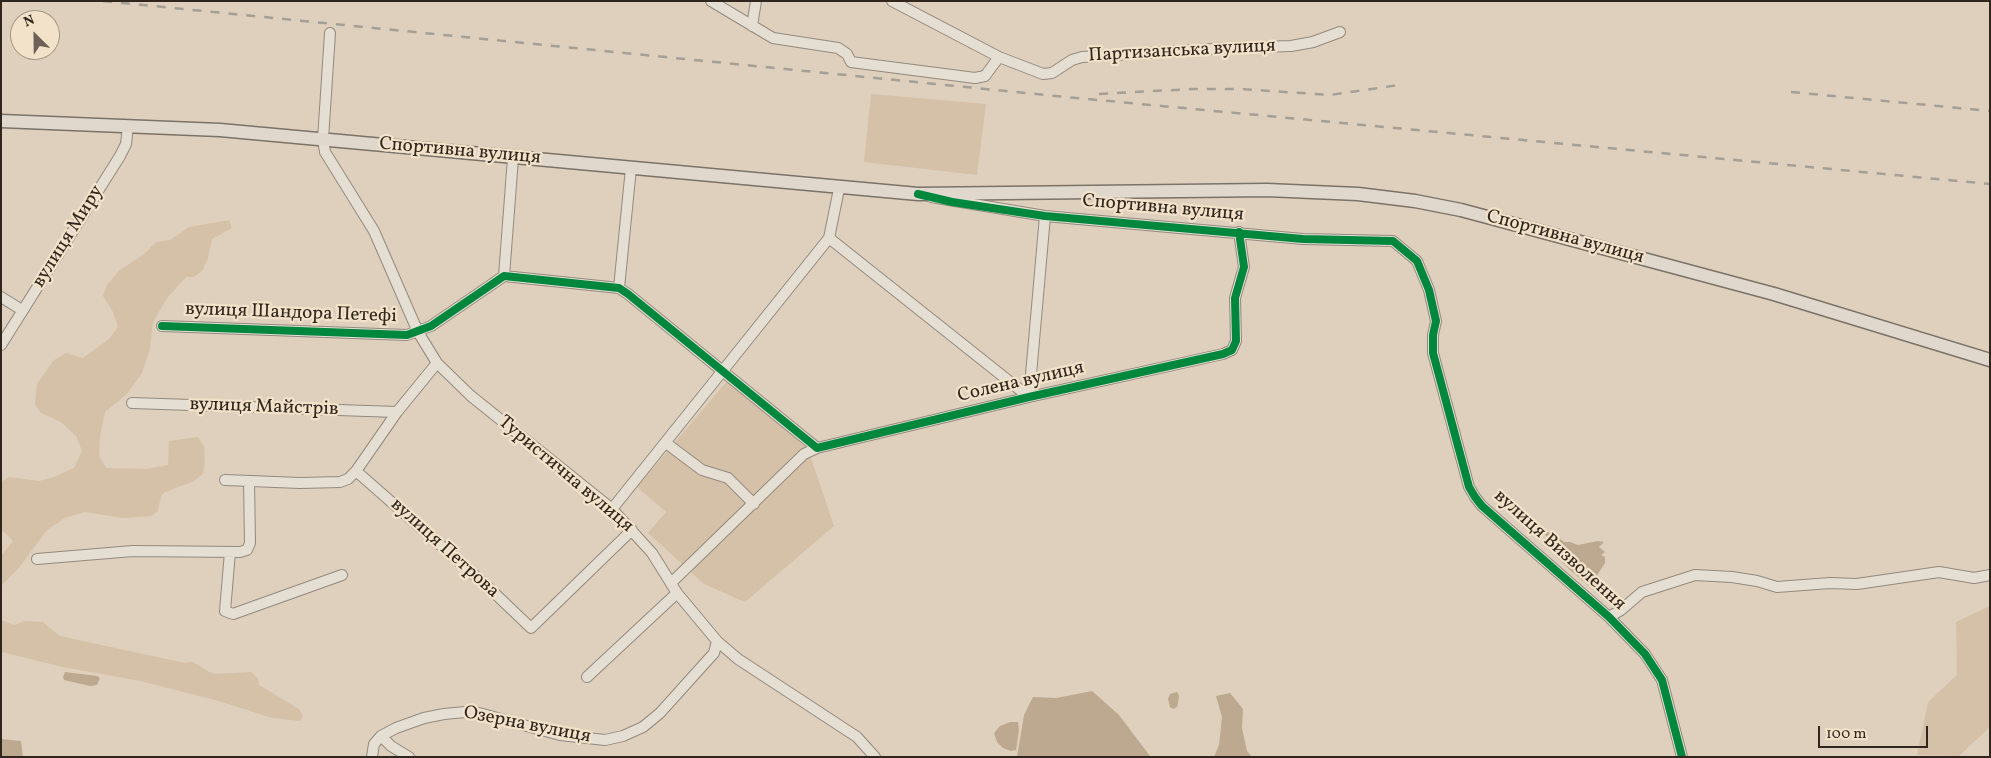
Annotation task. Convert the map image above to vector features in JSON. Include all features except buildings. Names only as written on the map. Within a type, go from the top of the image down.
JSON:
[{"type":"main road","name":"Спортивна вулиця","points":[[1,121],[220,130],[918,194],[1268,190],[1358,194],[1415,201],[1461,210],[1765,291],[1990,360]]},
{"type":"street","points":[[710,1],[774,38],[838,48],[847,54],[851,62],[980,78],[985,76],[999,57]]},
{"type":"street","points":[[752,26],[756,1]]},
{"type":"street","name":"Партизанська вулиця","points":[[892,1],[999,57],[1043,74],[1052,73],[1072,60],[1082,57],[1292,46],[1312,42],[1340,32]]},
{"type":"street","points":[[323,139],[330,33]]},
{"type":"street","name":"вулиця Миру","points":[[1,345],[120,156],[126,144],[128,126]]},
{"type":"street","name":"Туристична вулиця","points":[[323,139],[325,152],[374,231],[418,332],[437,363],[471,396],[612,510],[652,553],[676,593],[717,640],[738,659],[857,737],[875,757]]},
{"type":"street","points":[[504,276],[514,158]]},
{"type":"street","points":[[619,288],[631,168]]},
{"type":"street","points":[[612,510],[829,238],[839,188]]},
{"type":"street","name":"Спортивна вулиця","points":[[918,194],[952,202],[1045,216],[1303,239],[1394,241],[1403,249]]},
{"type":"street","points":[[1029,397],[1045,216]]},
{"type":"street","name":"Солена вулиця","points":[[670,583],[804,454],[817,448],[1029,397],[1223,354],[1232,350],[1236,341],[1235,298],[1244,267],[1239,232]]},
{"type":"street","points":[[829,238],[1029,397]]},
{"type":"street","name":"вулиця Визволення","points":[[1403,249],[1417,260],[1429,290],[1436,321],[1433,335],[1433,353],[1474,497],[1609,616],[1645,654],[1662,680],[1682,757]]},
{"type":"street","points":[[418,332],[431,326],[504,276],[619,288],[817,448]]},
{"type":"street","points":[[1,297],[22,310]]},
{"type":"street","name":"вулиця Шандора Петефі","points":[[162,326],[407,335],[418,332]]},
{"type":"street","points":[[225,480],[340,482],[348,479],[356,472],[397,412],[437,363]]},
{"type":"street","name":"вулиця Майстрів","points":[[132,403],[397,412]]},
{"type":"street","points":[[666,443],[702,470],[728,478],[754,504]]},
{"type":"street","name":"вулиця Петрова","points":[[356,472],[487,586],[531,628],[632,530]]},
{"type":"street","points":[[37,559],[133,551],[240,552],[247,550],[250,543],[249,481]]},
{"type":"street","points":[[230,552],[225,611],[233,614],[342,575]]},
{"type":"street","points":[[1609,616],[1621,610],[1642,592],[1695,576],[1732,576],[1777,587],[1830,583],[1857,584],[1939,572],[1974,578],[1990,575]]},
{"type":"street","points":[[588,677],[676,593]]},
{"type":"street","name":"Озерна вулиця","points":[[381,736],[396,728],[424,718],[465,712],[560,735],[605,740],[623,736],[643,727],[660,713],[714,653],[717,640]]},
{"type":"street","points":[[372,757],[374,744],[381,736],[390,746],[410,757]]},
{"type":"shaded area","points":[[871,94],[986,104],[977,175],[864,162]]},
{"type":"shaded area","points":[[229,220],[232,228],[212,239],[203,270],[194,277],[186,277],[167,298],[153,322],[150,349],[142,373],[126,395],[105,412],[100,436],[99,456],[106,468],[147,469],[168,465],[169,441],[198,437],[204,446],[205,464],[202,475],[192,482],[165,492],[161,496],[158,511],[151,516],[123,518],[85,512],[65,518],[47,530],[18,569],[1,586],[1,556],[13,541],[1,529],[1,482],[9,477],[39,481],[54,477],[74,468],[82,451],[76,436],[61,422],[41,413],[35,404],[37,384],[53,361],[66,353],[83,358],[109,339],[118,327],[113,312],[103,296],[107,285],[119,271],[144,254],[156,242],[170,240],[189,227]]},
{"type":"shaded area","points":[[727,381],[808,449],[834,526],[745,602],[704,584],[648,533],[666,512],[637,487]]},
{"type":"shaded area","points":[[1542,531],[1553,533],[1564,542],[1578,545],[1598,541],[1604,542],[1599,547],[1605,552],[1601,555],[1605,557],[1605,563],[1594,580],[1608,597],[1596,592],[1551,551],[1548,538]]},
{"type":"shaded area","points":[[1990,606],[1990,727],[1959,756],[1917,755],[1928,702],[1957,675],[1956,622]]},
{"type":"shaded area","points":[[1,620],[14,625],[25,621],[43,622],[60,636],[185,663],[193,662],[216,674],[251,672],[258,678],[259,685],[299,709],[303,716],[300,721],[272,718],[219,701],[140,681],[63,667],[1,652]]},
{"type":"shaded area","points":[[65,672],[100,678],[97,685],[90,686],[64,680]]},
{"type":"shaded area","points":[[1092,691],[1119,715],[1150,756],[1158,757],[1017,757],[1024,715],[1033,697],[1056,698]]},
{"type":"shaded area","points":[[1177,692],[1179,696],[1178,703],[1177,707],[1173,709],[1170,707],[1168,699],[1170,694]]},
{"type":"shaded area","points":[[1230,693],[1243,709],[1242,728],[1247,751],[1252,757],[1214,757],[1219,745],[1222,717],[1216,696]]},
{"type":"shaded area","points":[[1010,722],[1018,722],[1019,730],[1016,750],[1011,751],[1003,748],[997,742],[994,733],[1000,726]]},
{"type":"shaded area","points":[[1,739],[21,741],[23,757],[1,757]]},
{"type":"railway","points":[[103,1],[1066,97],[1990,184]]},
{"type":"railway","points":[[1099,94],[1192,89],[1241,89],[1330,95],[1399,85]]},
{"type":"railway","points":[[1791,92],[1990,111]]},
{"type":"cycle path","points":[[918,194],[952,202],[1045,216],[1303,239],[1393,241],[1417,261],[1429,290],[1436,321],[1433,335],[1433,353],[1469,487],[1482,506],[1609,617],[1645,654],[1662,680],[1682,757]]},
{"type":"cycle path","points":[[162,326],[407,335],[431,326],[504,276],[619,288],[817,448],[1029,397],[1223,354],[1232,350],[1236,341],[1235,298],[1244,267],[1239,232]]}]
